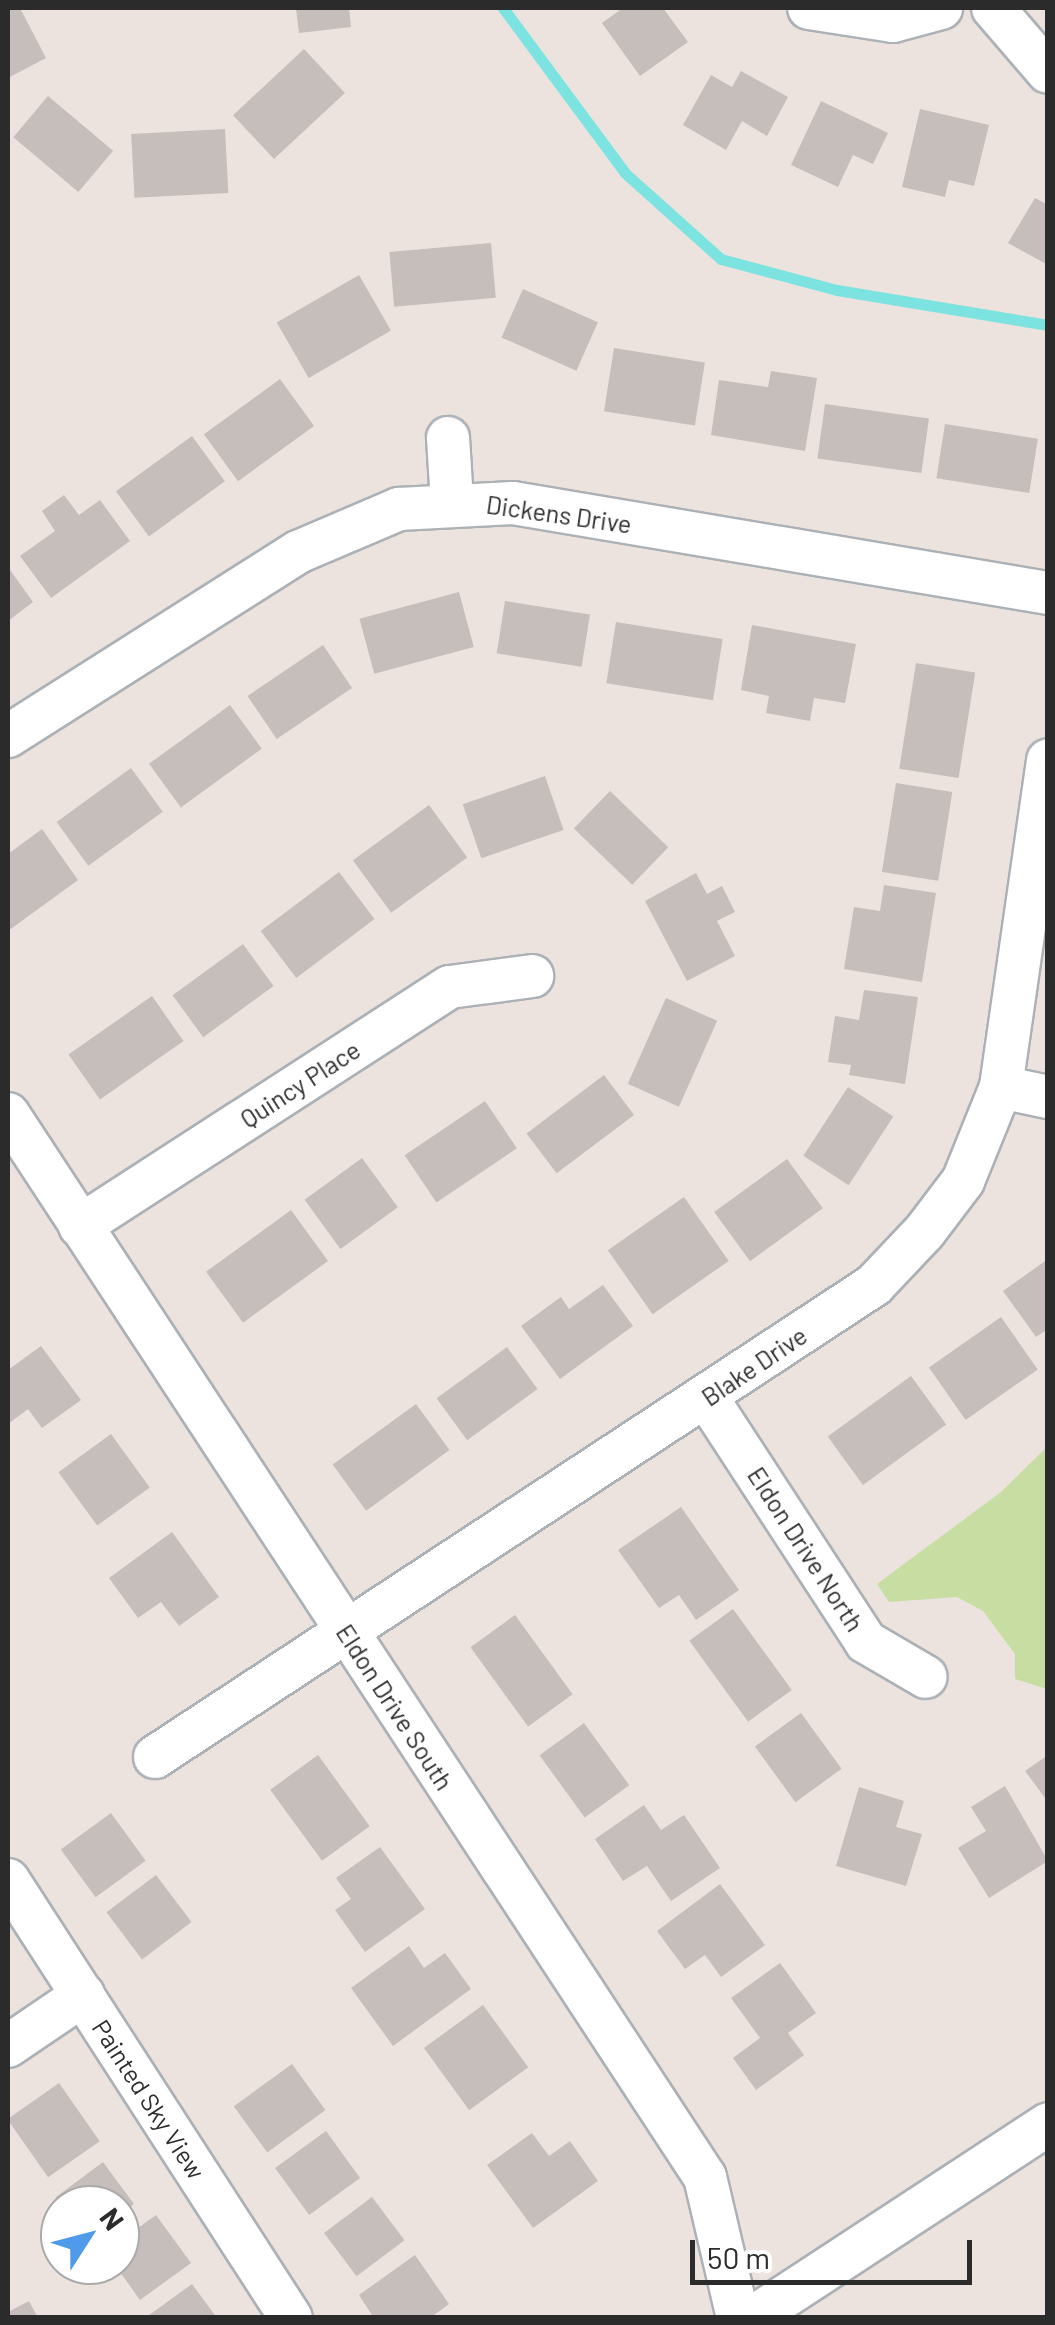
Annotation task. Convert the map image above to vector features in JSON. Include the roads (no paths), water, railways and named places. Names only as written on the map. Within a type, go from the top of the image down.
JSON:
[{"type":"street","points":[[810,8],[844,18],[893,21],[942,8]]},
{"type":"street","points":[[994,8],[1048,72]]},
{"type":"street","points":[[448,438],[452,502]]},
{"type":"street","name":"Dickens Drive","points":[[8,736],[298,552],[399,509],[452,502],[513,503],[1048,593]]},
{"type":"street","name":"Blake Drive","points":[[155,1757],[874,1286],[963,1181],[1001,1087],[1048,760]]},
{"type":"street","name":"Quincy Place","points":[[80,1226],[450,987],[532,976]]},
{"type":"street","points":[[1001,1087],[1048,1097]]},
{"type":"street","name":"Eldon Drive South","points":[[8,1114],[704,2177],[738,2318]]},
{"type":"street","name":"Eldon Drive North","points":[[707,1398],[866,1642],[926,1677]]},
{"type":"street","name":"Painted Sky View","points":[[8,1880],[290,2318]]},
{"type":"street","points":[[8,2046],[83,1996]]},
{"type":"street","points":[[752,2318],[1048,2124]]},
{"type":"waterway","points":[[503,8],[625,173],[721,259],[837,290],[1048,325]]}]
